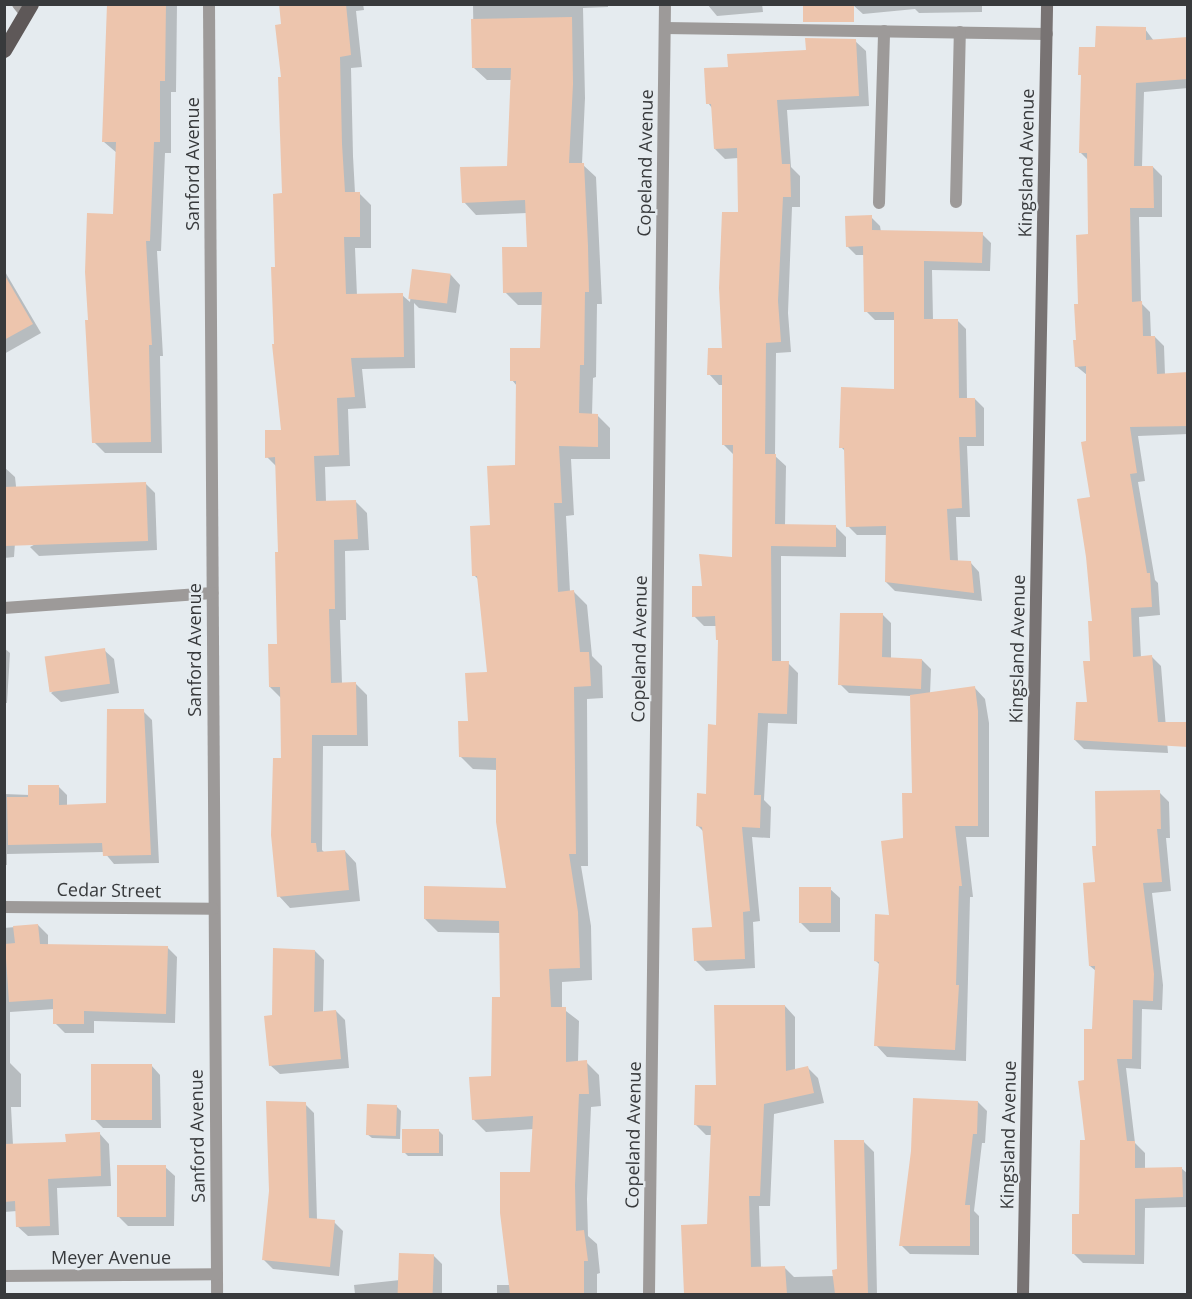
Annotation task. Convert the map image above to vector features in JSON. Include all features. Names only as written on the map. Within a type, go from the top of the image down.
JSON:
[{"type":"main road","name":"Kingsland Avenue","points":[[1023,1294],[1047,4]]},
{"type":"main road","points":[[4,50],[25,8]]},
{"type":"street","name":"Sanford Avenue","points":[[209,4],[217,1294]]},
{"type":"street","name":"Copeland Avenue","points":[[649,1294],[665,4]]},
{"type":"street","points":[[665,28],[1047,34]]},
{"type":"street","points":[[879,203],[884,31]]},
{"type":"street","points":[[956,202],[960,32]]},
{"type":"street","points":[[4,608],[212,593]]},
{"type":"street","name":"Cedar Street","points":[[4,907],[213,909]]},
{"type":"street","name":"Meyer Avenue","points":[[4,1276],[217,1274]]},
{"type":"building","points":[[107,4],[166,4],[165,81],[160,81],[160,142],[154,142],[150,241],[146,241],[152,345],[149,345],[151,442],[92,443],[85,320],[88,320],[85,272],[87,213],[113,214],[116,142],[102,142]]},
{"type":"building","points":[[279,4],[346,4],[351,55],[340,57],[342,144],[345,192],[360,192],[360,237],[344,237],[346,294],[403,293],[404,357],[351,358],[355,397],[337,398],[339,455],[314,456],[316,501],[356,500],[358,539],[334,540],[335,609],[329,609],[331,683],[356,682],[357,735],[312,735],[311,843],[316,843],[317,852],[345,850],[349,890],[277,897],[271,835],[273,758],[281,758],[280,687],[269,687],[268,644],[277,644],[275,552],[278,552],[275,457],[265,458],[265,430],[281,430],[272,344],[274,344],[271,267],[275,267],[273,194],[282,193],[278,77],[281,77],[275,25],[281,24]]},
{"type":"building","points":[[803,4],[854,4],[854,22],[803,22]]},
{"type":"building","points":[[572,17],[573,84],[569,163],[584,163],[589,292],[585,292],[584,365],[580,365],[579,413],[598,414],[598,447],[559,446],[562,503],[554,503],[558,592],[574,590],[580,652],[589,652],[591,686],[574,687],[576,854],[569,854],[578,912],[580,968],[549,969],[551,1007],[566,1007],[566,1062],[587,1060],[589,1094],[579,1094],[575,1185],[576,1231],[584,1230],[588,1261],[584,1261],[584,1294],[510,1294],[500,1213],[500,1172],[530,1172],[533,1116],[472,1120],[469,1077],[491,1076],[492,997],[500,997],[499,921],[424,919],[424,886],[506,888],[496,822],[496,758],[459,757],[458,721],[468,721],[465,673],[487,672],[477,576],[472,576],[470,526],[490,525],[487,466],[515,465],[516,381],[510,381],[510,348],[540,348],[542,292],[503,293],[502,247],[527,247],[525,200],[462,203],[460,167],[507,166],[511,68],[472,68],[471,19]]},
{"type":"building","points":[[1096,26],[1146,27],[1146,40],[1188,37],[1188,79],[1136,83],[1134,166],[1153,166],[1154,208],[1130,208],[1132,302],[1142,301],[1143,336],[1155,336],[1157,374],[1188,372],[1188,426],[1130,427],[1137,473],[1130,474],[1147,573],[1150,573],[1152,607],[1131,608],[1133,657],[1152,655],[1158,722],[1188,722],[1188,747],[1074,740],[1076,702],[1087,702],[1083,661],[1090,661],[1088,621],[1092,621],[1086,557],[1077,499],[1090,497],[1081,442],[1086,441],[1086,366],[1075,367],[1073,340],[1076,340],[1074,304],[1078,304],[1076,235],[1088,234],[1087,153],[1079,153],[1081,75],[1078,75],[1079,47],[1095,47]]},
{"type":"building","points":[[805,38],[856,39],[859,96],[777,100],[782,164],[790,164],[791,197],[783,197],[778,301],[781,342],[766,343],[765,454],[776,454],[775,524],[836,525],[836,547],[771,546],[772,661],[789,661],[787,714],[758,713],[754,795],[761,795],[760,828],[742,827],[750,911],[743,912],[745,959],[694,961],[692,928],[712,927],[702,827],[696,826],[697,793],[706,794],[708,724],[716,725],[718,640],[716,640],[715,616],[692,617],[692,586],[702,586],[699,554],[732,557],[733,445],[722,445],[722,375],[707,375],[708,348],[722,348],[719,288],[722,212],[738,212],[737,148],[714,149],[711,104],[706,104],[704,68],[728,67],[727,54],[806,50]]},
{"type":"building","points":[[872,215],[872,230],[983,232],[982,263],[924,261],[924,319],[958,319],[959,398],[975,398],[976,437],[959,437],[962,508],[947,509],[950,560],[971,561],[974,593],[885,582],[886,526],[846,527],[844,448],[839,448],[841,387],[894,389],[894,312],[864,312],[863,246],[846,247],[845,216]]},
{"type":"building","points":[[412,269],[451,274],[447,304],[408,299]]},
{"type":"building","points":[[4,274],[33,324],[4,340]]},
{"type":"building","points":[[146,482],[148,541],[5,546],[4,487]]},
{"type":"building","points":[[840,613],[883,613],[882,657],[922,659],[921,689],[838,685]]},
{"type":"building","points":[[105,648],[110,684],[50,692],[45,656]]},
{"type":"building","points":[[975,686],[978,711],[978,826],[955,826],[962,886],[959,886],[956,985],[959,985],[955,1050],[874,1046],[879,962],[874,961],[875,914],[889,915],[881,841],[903,838],[902,793],[912,793],[910,695]]},
{"type":"building","points":[[107,709],[144,709],[151,855],[103,856],[102,843],[8,845],[7,797],[28,797],[28,785],[59,785],[59,805],[106,803]]},
{"type":"building","points":[[1160,790],[1161,829],[1157,829],[1162,882],[1143,883],[1154,974],[1153,1001],[1133,1000],[1132,1059],[1117,1059],[1127,1141],[1135,1141],[1135,1168],[1182,1167],[1183,1197],[1135,1199],[1135,1255],[1072,1254],[1072,1214],[1079,1214],[1080,1140],[1085,1140],[1078,1081],[1084,1080],[1084,1029],[1092,1029],[1095,966],[1089,966],[1083,883],[1095,882],[1092,846],[1096,846],[1095,791]]},
{"type":"building","points":[[799,887],[831,887],[831,923],[799,923]]},
{"type":"building","points":[[38,924],[40,944],[168,946],[166,1014],[84,1011],[84,1024],[53,1024],[53,999],[9,1002],[5,944],[15,943],[13,926]]},
{"type":"building","points":[[273,948],[315,950],[314,1012],[336,1010],[341,1059],[269,1066],[264,1016],[272,1015]]},
{"type":"building","points":[[714,1005],[785,1005],[786,1071],[808,1066],[814,1093],[764,1104],[760,1196],[749,1196],[751,1267],[785,1266],[787,1294],[684,1294],[681,1225],[707,1224],[711,1126],[694,1125],[695,1085],[716,1085]]},
{"type":"building","points":[[91,1064],[152,1064],[152,1120],[91,1120]]},
{"type":"building","points":[[913,1098],[978,1101],[977,1134],[973,1134],[965,1205],[970,1205],[970,1246],[899,1246],[911,1151]]},
{"type":"building","points":[[266,1101],[306,1102],[309,1218],[335,1220],[330,1267],[262,1260],[269,1191]]},
{"type":"building","points":[[367,1104],[397,1105],[396,1136],[366,1135]]},
{"type":"building","points":[[402,1129],[439,1129],[439,1153],[402,1153]]},
{"type":"building","points":[[100,1132],[101,1176],[48,1179],[50,1226],[16,1227],[15,1201],[4,1202],[4,1144],[66,1142],[65,1134]]},
{"type":"building","points":[[834,1140],[864,1140],[868,1294],[835,1294],[832,1270],[837,1269]]},
{"type":"building","points":[[117,1165],[166,1165],[166,1217],[117,1217]]},
{"type":"building","points":[[399,1253],[434,1254],[433,1294],[398,1294]]}]
